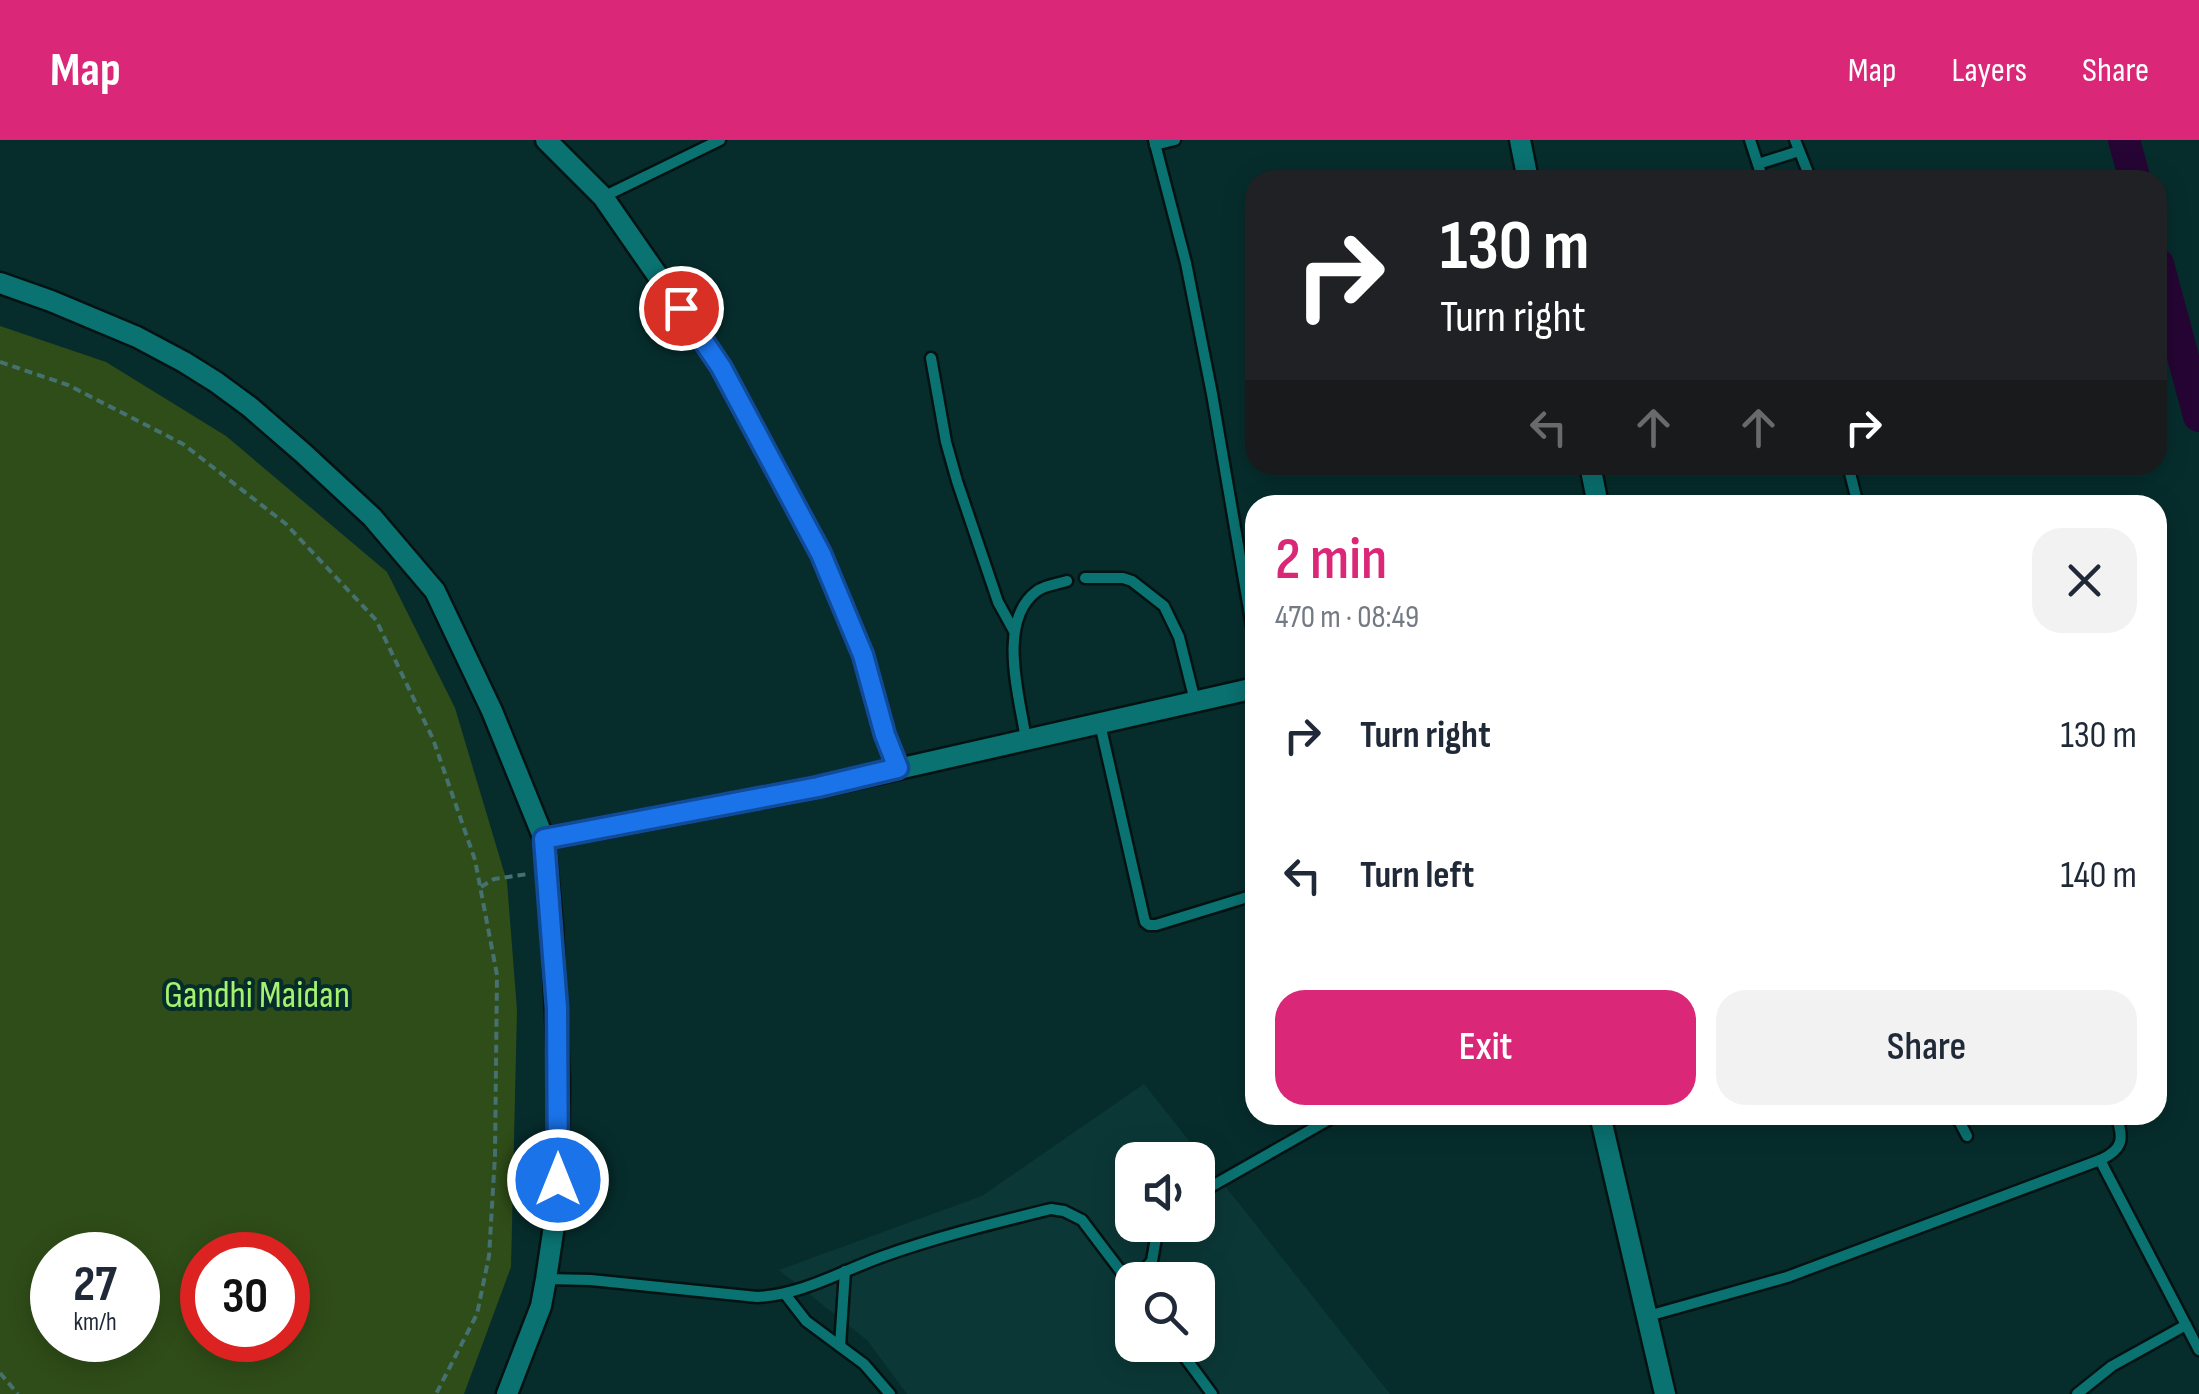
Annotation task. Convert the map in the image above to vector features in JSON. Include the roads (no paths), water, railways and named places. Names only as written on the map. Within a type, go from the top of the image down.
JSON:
[{"type":"street","points":[[546,140],[603,197],[721,367],[821,554],[863,655],[898,768]]},
{"type":"street","points":[[1520,140],[1526,170]]},
{"type":"street","points":[[0,283],[137,338],[216,382],[304,453],[372,517],[435,592],[492,711],[544,839],[557,1008],[555,1219],[541,1306],[507,1394]]},
{"type":"street","points":[[544,839],[818,787],[1245,690]]},
{"type":"street","points":[[1602,1125],[1665,1394]]},
{"type":"lane","points":[[603,197],[720,140]]},
{"type":"lane","points":[[1175,140],[1154,142],[1186,263],[1245,587]]},
{"type":"lane","points":[[1750,140],[1760,170]]},
{"type":"lane","points":[[1758,164],[1800,144],[1807,170]]},
{"type":"lane","points":[[931,358],[957,481],[998,602],[1014,631]]},
{"type":"lane","points":[[1086,578],[1132,581],[1164,606],[1179,637],[1195,701]]},
{"type":"lane","points":[[1026,740],[1013,650],[1014,631],[1018,616],[1036,592],[1066,581]]},
{"type":"lane","points":[[1100,723],[1145,922],[1152,926],[1245,898]]},
{"type":"lane","points":[[1215,1184],[1319,1125]]},
{"type":"lane","points":[[1961,1125],[1967,1136]]},
{"type":"lane","points":[[1648,1316],[1787,1277],[2111,1156],[2120,1144],[2119,1125]]},
{"type":"lane","points":[[2100,1160],[2199,1350]]},
{"type":"lane","points":[[546,1280],[591,1280],[757,1296],[785,1294],[902,1250],[1051,1209],[1082,1220],[1115,1262]]},
{"type":"lane","points":[[840,1346],[845,1272]]},
{"type":"lane","points":[[785,1294],[806,1321],[864,1364],[890,1394]]},
{"type":"lane","points":[[2077,1394],[2112,1366],[2186,1325]]},
{"type":"lane","points":[[1188,1362],[1212,1394]]},
{"type":"waterway","points":[[2124,140],[2132,170]]},
{"type":"waterway","points":[[2167,297],[2199,416]]},
{"type":"park label","name":"Gandhi Maidan","points":[[257,995]]}]
